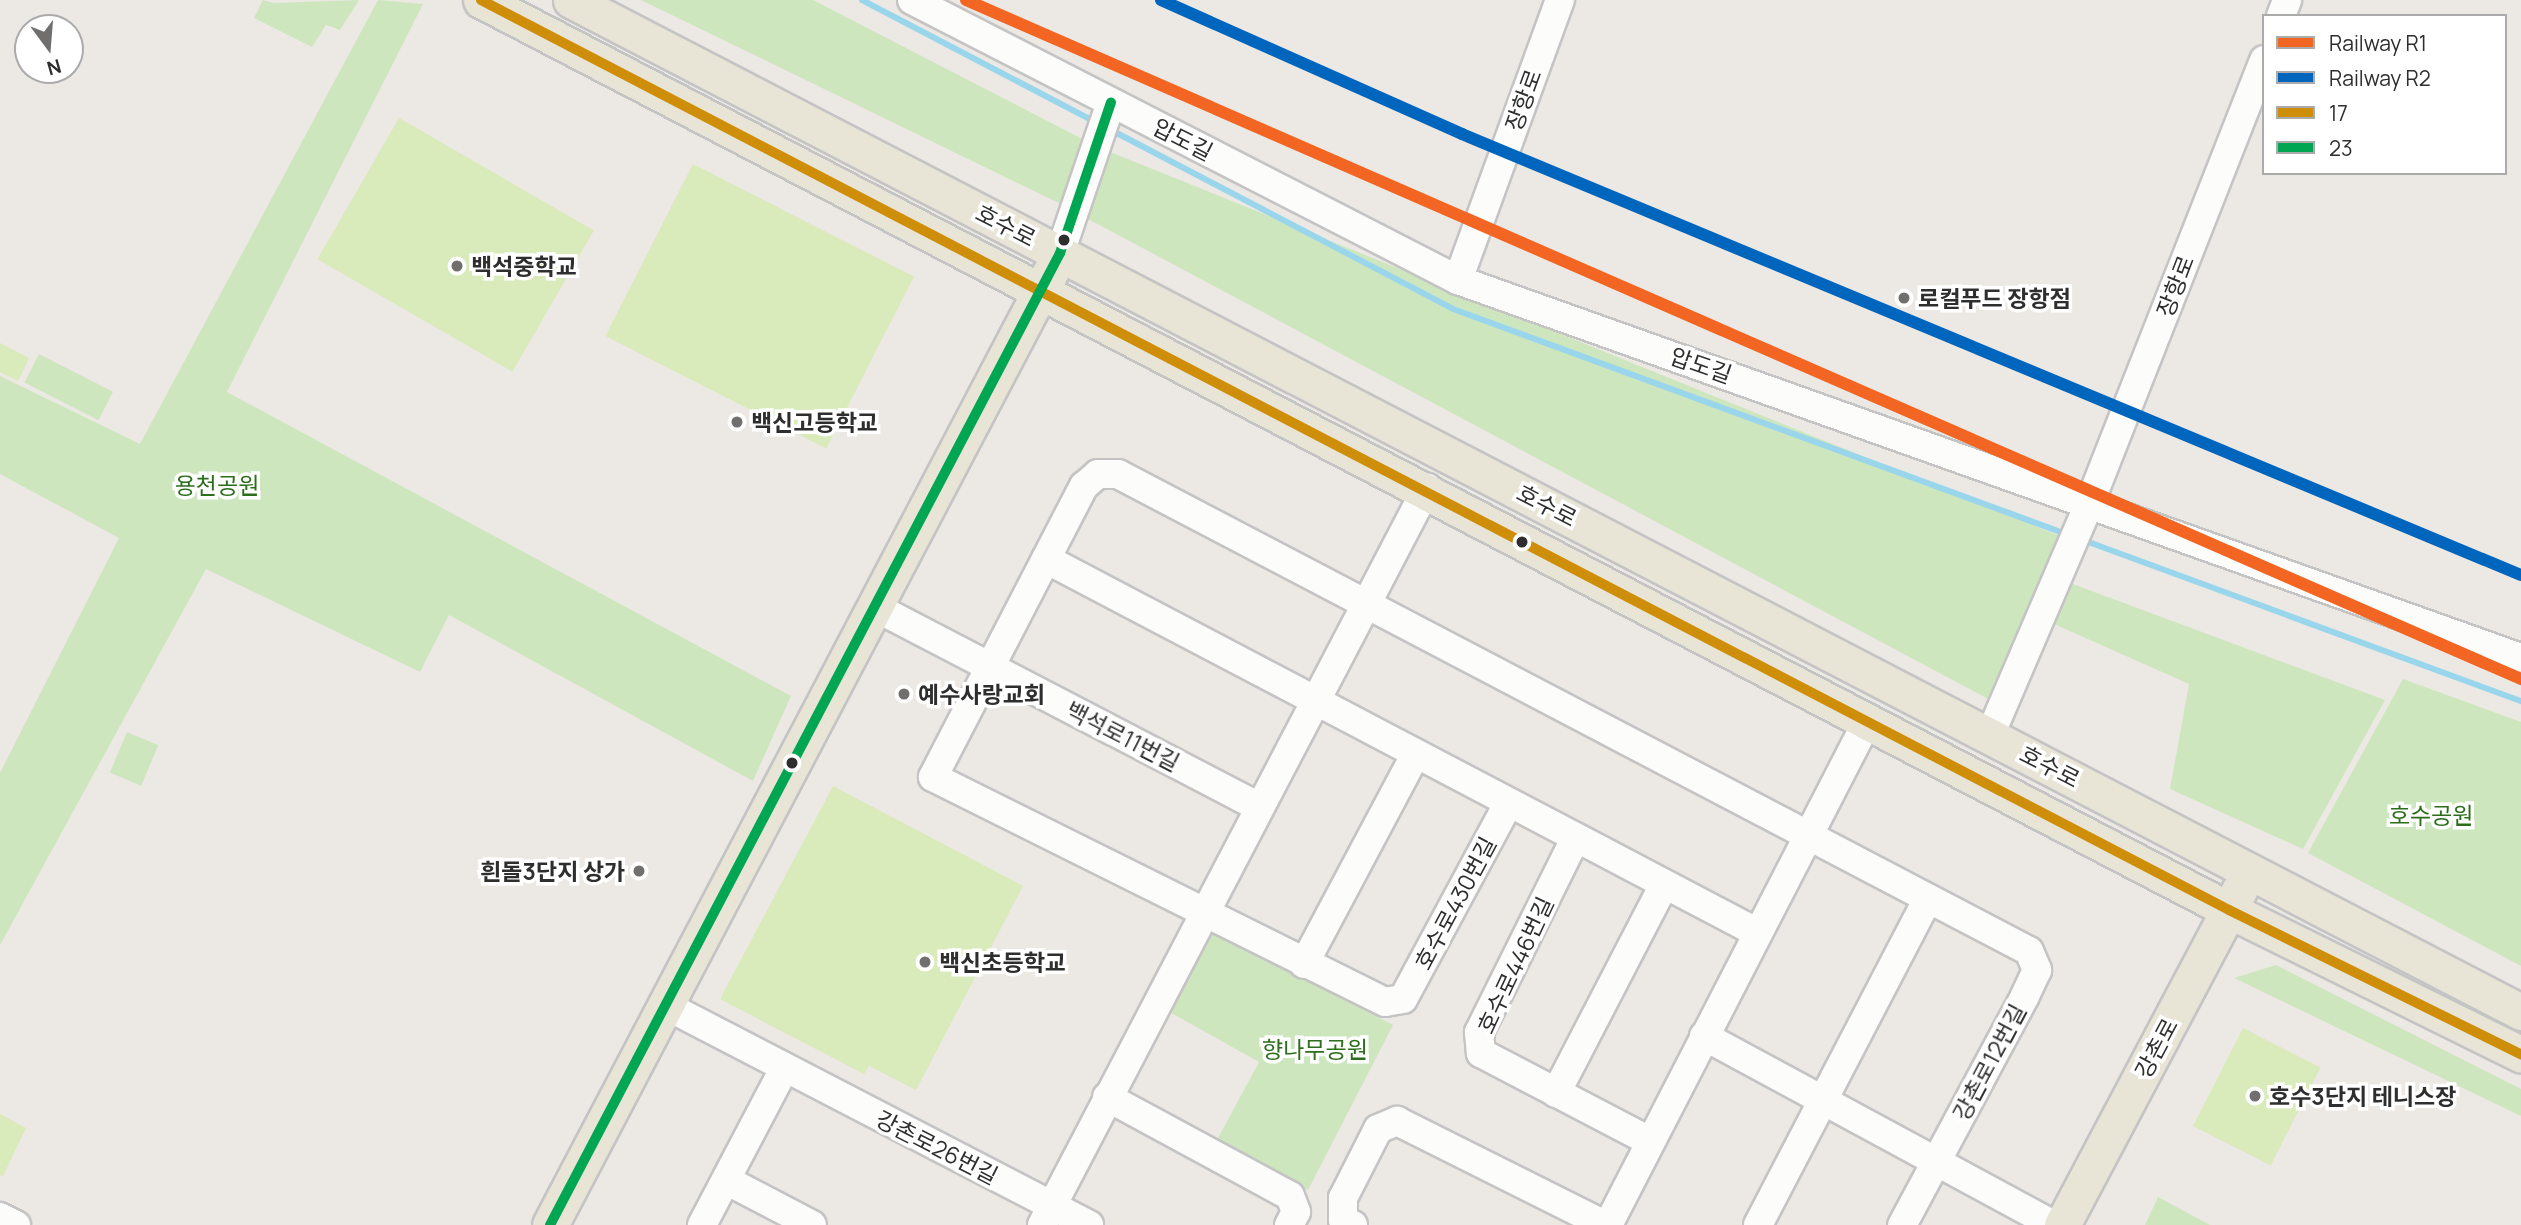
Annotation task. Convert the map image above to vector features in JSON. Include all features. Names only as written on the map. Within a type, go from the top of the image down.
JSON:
[{"type":"main road","name":"호수로","points":[[481,0],[1427,488],[2228,910],[2521,1054]]},
{"type":"main road","name":"호수로","points":[[571,0],[2521,1012]]},
{"type":"main road","points":[[550,1225],[663,1004],[1060,253]]},
{"type":"main road","name":"강촌로","points":[[2062,1225],[2250,870]]},
{"type":"street","name":"압도길","points":[[912,0],[1109,109],[1458,279],[2088,507],[2521,658]]},
{"type":"street","name":"장항로","points":[[1458,279],[1560,0]]},
{"type":"street","name":"장항로","points":[[1990,735],[2088,507],[2262,65]]},
{"type":"street","points":[[1060,253],[1109,109]]},
{"type":"street","points":[[989,667],[1084,486],[1098,474],[1118,474],[1927,900],[1758,1225]]},
{"type":"street","points":[[1047,1215],[1256,805],[1427,488]]},
{"type":"street","points":[[1046,559],[1310,702],[1758,933]]},
{"type":"street","name":"백석로11번길","points":[[873,606],[1256,805]]},
{"type":"street","name":"호수로430번길","points":[[989,667],[933,777],[1385,1002],[1403,999],[1508,804]]},
{"type":"street","points":[[1348,1223],[1343,1198],[1378,1129],[1397,1121],[1607,1225],[1868,720]]},
{"type":"street","points":[[1304,964],[1415,755]]},
{"type":"street","name":"호수로446번길","points":[[1575,839],[1479,1032],[1480,1053],[1649,1141]]},
{"type":"street","points":[[1556,1093],[1664,885]]},
{"type":"street","name":"강촌로12번길","points":[[1902,1225],[2025,996],[2036,960],[1927,900]]},
{"type":"street","name":"강촌로26번길","points":[[663,1004],[1047,1215],[1089,1225]]},
{"type":"street","points":[[1704,1036],[2054,1225]]},
{"type":"street","points":[[702,1225],[784,1069]]},
{"type":"street","points":[[1107,1097],[1290,1196],[1296,1212],[1289,1225]]},
{"type":"street","points":[[726,1180],[812,1225]]},
{"type":"street","points":[[0,1217],[16,1225]]},
{"type":"green space","points":[[263,0],[274,3],[359,0],[340,30],[326,25],[312,47],[254,18]]},
{"type":"green space","name":"용천공원","points":[[378,0],[423,4],[227,392],[791,696],[753,781],[449,615],[420,672],[206,569],[0,945],[0,773],[119,538],[0,474],[0,376],[140,444]]},
{"type":"green space","points":[[641,0],[813,0],[1090,143],[1067,207]]},
{"type":"green space","points":[[399,118],[594,230],[512,372],[318,259]]},
{"type":"green space","points":[[1098,147],[2070,540],[1992,701],[1075,212]]},
{"type":"green space","points":[[693,164],[914,277],[826,449],[605,336]]},
{"type":"green space","points":[[0,343],[29,358],[18,381],[0,372]]},
{"type":"green space","points":[[39,354],[113,392],[98,420],[24,383]]},
{"type":"green space","points":[[2070,583],[2385,700],[2303,849],[2170,789],[2189,684],[2054,624]]},
{"type":"green space","name":"호수공원","points":[[2403,679],[2521,722],[2521,966],[2308,853]]},
{"type":"green space","points":[[127,732],[158,745],[141,786],[110,773]]},
{"type":"green space","points":[[833,786],[1023,886],[916,1090],[869,1066],[864,1074],[720,999]]},
{"type":"green space","name":"향나무공원","points":[[1209,930],[1393,1025],[1308,1190],[1216,1142],[1259,1062],[1166,1010]]},
{"type":"green space","points":[[2276,965],[2521,1089],[2521,1116],[2234,978]]},
{"type":"green space","name":"호수3단지 테니스장","points":[[2243,1028],[2321,1067],[2271,1166],[2193,1126]]},
{"type":"green space","points":[[0,1114],[26,1128],[3,1176],[0,1175]]},
{"type":"green space","points":[[2158,1197],[2210,1225],[2145,1225]]},
{"type":"waterway","points":[[862,0],[1095,122]]},
{"type":"waterway","points":[[1111,130],[1453,309],[2069,535]]},
{"type":"waterway","points":[[2083,540],[2521,701]]},
{"type":"rail line","name":"R1","points":[[966,0],[2521,679]]},
{"type":"rail line","name":"R2","points":[[1161,0],[1462,134],[2521,575]]},
{"type":"transit line","name":"17","points":[[481,0],[2229,910],[2521,1054]]},
{"type":"transit line","name":"23","points":[[550,1225],[1060,253],[1111,102]]},
{"type":"place","name":"백석중학교","points":[[457,266]]},
{"type":"place","name":"로컬푸드 장항점","points":[[1904,298]]},
{"type":"place","name":"백신고등학교","points":[[737,422]]},
{"type":"place","name":"예수사랑교회","points":[[904,694]]},
{"type":"place","name":"흰돌3단지 상가","points":[[639,871]]},
{"type":"place","name":"백신초등학교","points":[[925,962]]},
{"type":"place","name":"호수3단지 테니스장","points":[[2255,1096]]}]
